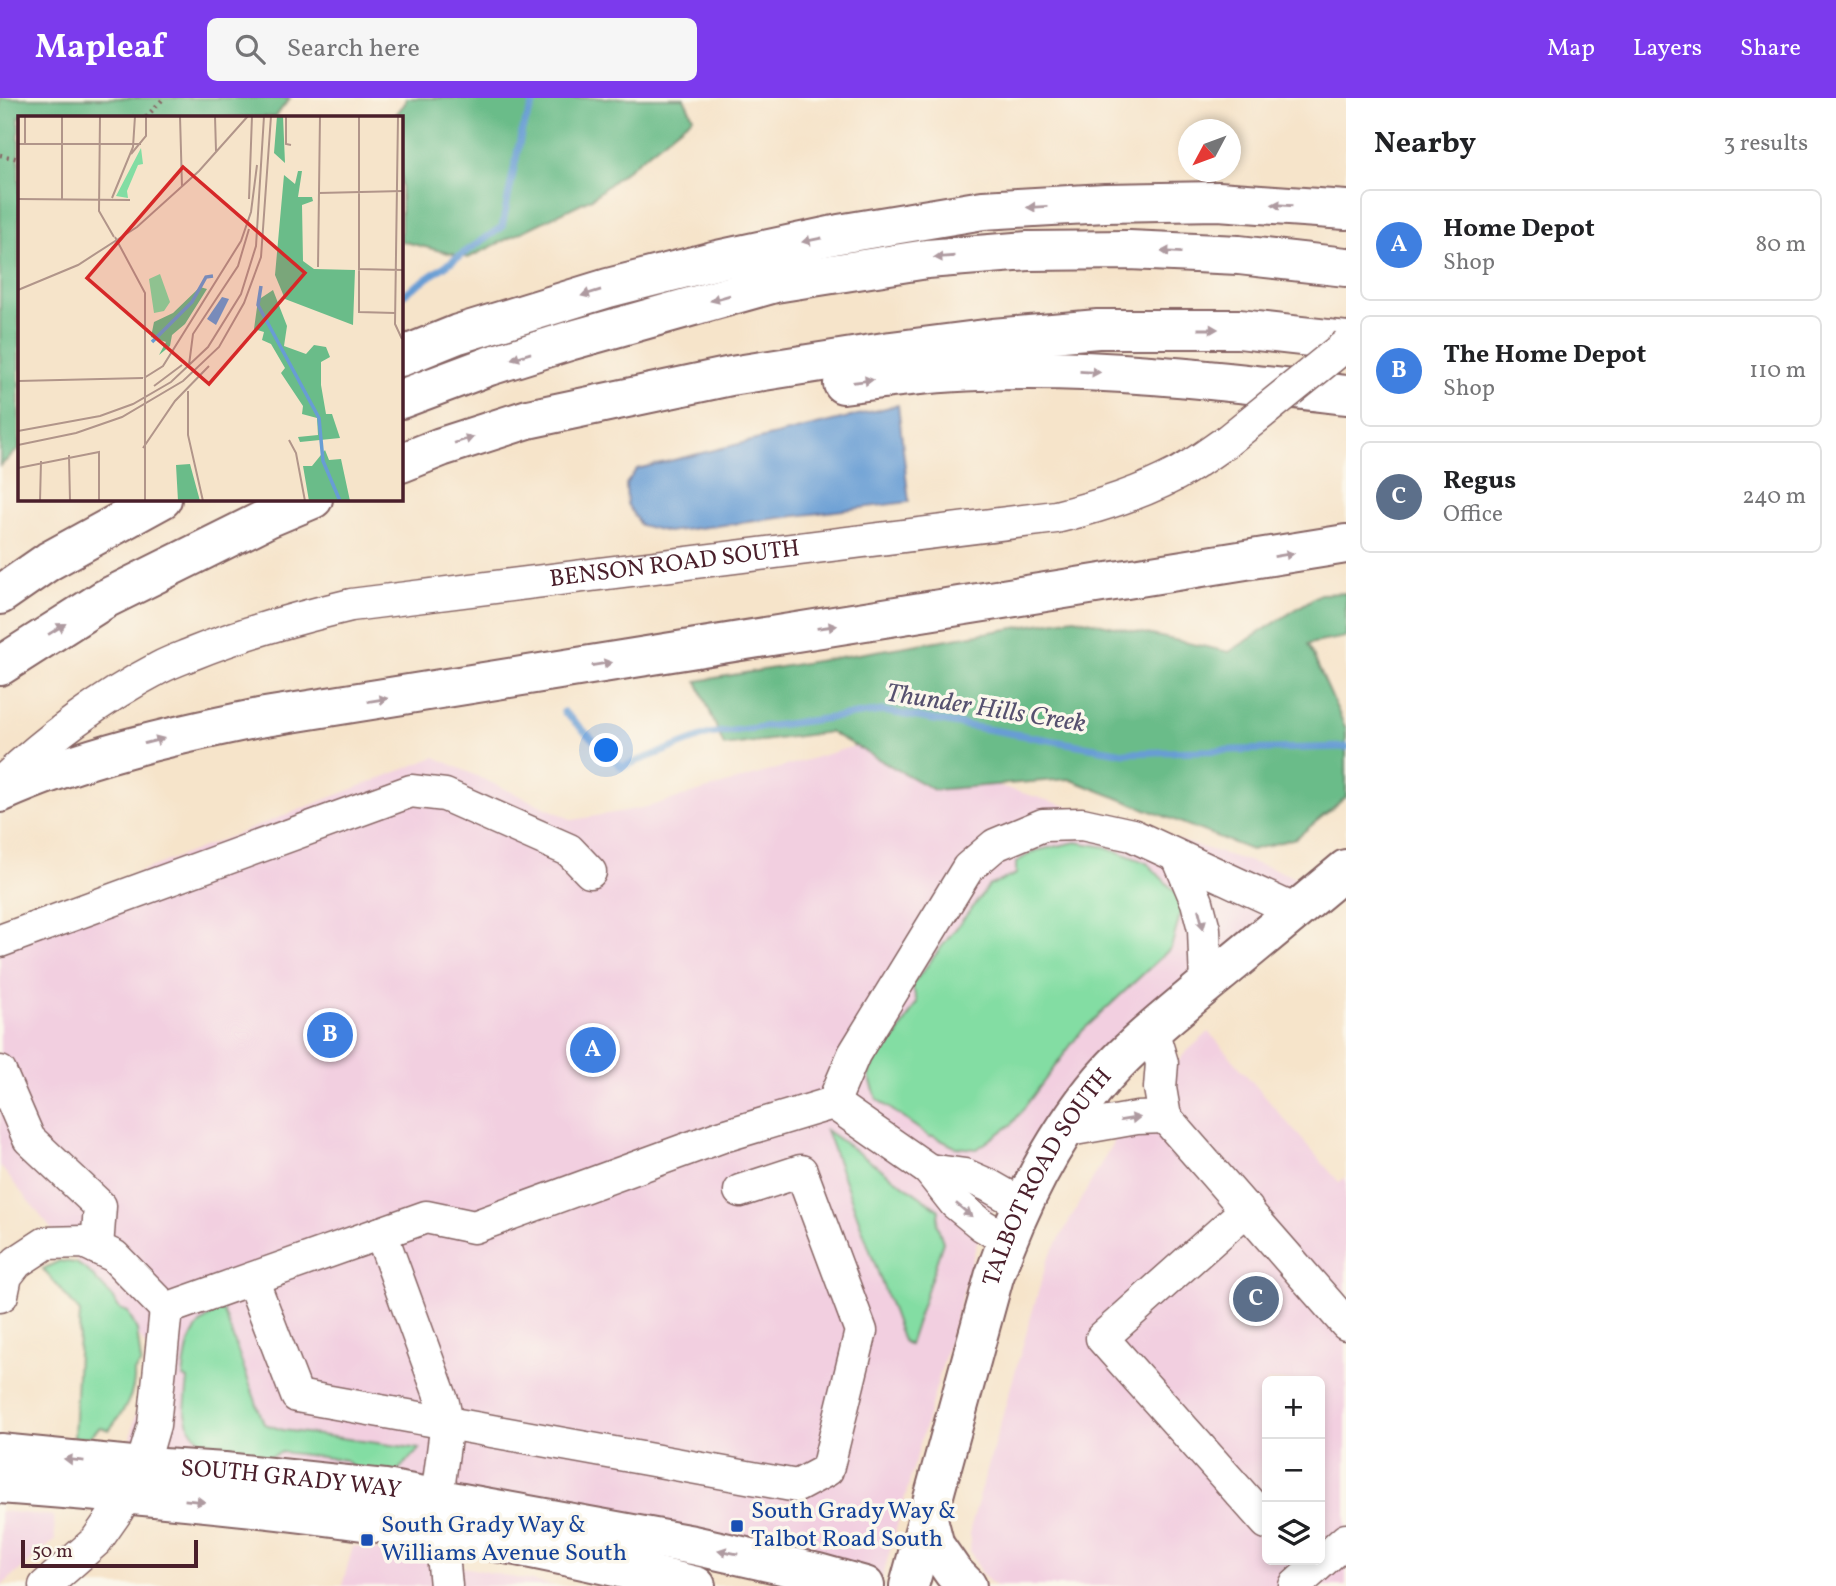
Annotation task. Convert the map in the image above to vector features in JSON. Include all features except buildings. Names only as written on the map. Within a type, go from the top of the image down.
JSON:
[{"type":"main road","points":[[402,356],[458,334],[608,288],[718,260],[839,234],[983,210],[1105,203],[1218,201],[1346,209]]},
{"type":"main road","points":[[1239,255],[1346,247]]},
{"type":"main road","points":[[402,399],[489,366],[569,341],[775,283],[927,259],[1028,251],[1129,250],[1239,255],[1346,267]]},
{"type":"main road","points":[[402,463],[528,419],[731,376],[993,338],[1098,329],[1239,329],[1346,343]]},
{"type":"main road","points":[[528,419],[654,414],[783,391],[980,370],[1070,371],[1229,381],[1346,395]]},
{"type":"main road","points":[[0,579],[51,537],[106,500]]},
{"type":"main road","points":[[0,594],[49,561],[160,500]]},
{"type":"main road","points":[[0,666],[105,599],[268,518],[311,500]]},
{"type":"main road","points":[[0,793],[88,760],[160,739],[259,718],[1346,544]]},
{"type":"main road","name":"TALBOT ROAD SOUTH","points":[[909,1586],[994,1277],[1023,1205],[1063,1131],[1095,1088],[1152,1030],[1346,869]]},
{"type":"main road","name":"SOUTH GRADY WAY","points":[[0,1452],[298,1513],[439,1516],[693,1545],[865,1586]]},
{"type":"main road","name":"SOUTH GRADY WAY","points":[[0,1484],[134,1480]]},
{"type":"main road","points":[[927,1515],[935,1546],[953,1572],[967,1586]]},
{"type":"main road","name":"SOUTH GRADY WAY","points":[[439,1516],[656,1581],[696,1586]]},
{"type":"street","name":"BENSON ROAD SOUTH","points":[[0,784],[60,732],[159,667],[279,622],[351,605],[1056,517],[1093,508],[1178,473],[1227,441],[1346,343]]},
{"type":"street","points":[[0,941],[411,790],[445,795],[569,850],[590,872]]},
{"type":"street","points":[[166,1309],[426,1217],[474,1227],[720,1137],[833,1103],[856,1050],[968,867],[995,845],[1043,825],[1082,824],[1132,835],[1296,911]]},
{"type":"street","points":[[1178,857],[1197,902],[1204,929],[1206,985]]},
{"type":"street","points":[[1152,1030],[1162,1063],[1160,1088],[1165,1117],[1346,1324]]},
{"type":"street","points":[[0,1072],[29,1139],[100,1206],[97,1248]]},
{"type":"street","points":[[833,1103],[929,1170],[955,1203],[982,1225],[1007,1240]]},
{"type":"street","points":[[1063,1131],[1142,1117],[1165,1117]]},
{"type":"street","points":[[929,1170],[965,1174],[1023,1205]]},
{"type":"street","points":[[252,1279],[297,1396],[797,1486],[827,1470],[861,1331],[801,1171],[740,1191]]},
{"type":"street","points":[[1247,1209],[1102,1338],[1262,1517]]},
{"type":"street","points":[[381,1233],[443,1403],[447,1422],[439,1516],[446,1586]]},
{"type":"street","points":[[0,1296],[6,1276],[17,1262],[46,1243],[84,1242],[114,1256],[166,1309]]},
{"type":"street","points":[[45,1586],[96,1541],[134,1480],[154,1425],[166,1309]]},
{"type":"street","points":[[1302,1573],[1346,1540]]},
{"type":"path","points":[[147,116],[164,98]]},
{"type":"path","points":[[0,155],[18,159]]},
{"type":"shaded area","points":[[858,745],[1277,870],[1311,885],[1105,1063],[982,1225],[880,1586],[128,1452],[149,1349],[0,1166],[0,926],[435,757],[573,820],[647,807]]},
{"type":"shaded area","points":[[1209,1032],[1339,1182],[1346,1177],[1346,1586],[995,1586],[981,1574],[970,1550],[970,1529],[1047,1261],[1117,1135],[1185,1053]]},
{"type":"shaded area","points":[[0,1511],[54,1516],[55,1540],[1,1586]]},
{"type":"shaded area","points":[[353,1546],[414,1557],[556,1586],[342,1586]]},
{"type":"green space","points":[[0,98],[290,98],[276,116],[18,116],[18,450],[0,466]]},
{"type":"green space","points":[[406,98],[684,98],[693,117],[592,198],[468,258],[402,241],[402,116],[395,116]]},
{"type":"green space","points":[[1346,593],[1346,637],[1308,644],[1346,729],[1346,797],[1296,838],[1251,850],[1069,779],[934,790],[830,732],[724,746],[697,681],[1074,618],[1229,652],[1320,594]]},
{"type":"green space","points":[[1076,842],[1106,847],[1147,863],[1184,901],[1171,948],[1080,1033],[1012,1124],[977,1149],[955,1147],[930,1137],[877,1099],[869,1076],[880,1044],[888,1034],[897,1036],[917,1002],[912,985],[989,886],[1016,874],[1016,862],[1035,851]]},
{"type":"green space","points":[[826,1130],[939,1210],[937,1224],[943,1242],[909,1345],[903,1341]]},
{"type":"green space","points":[[59,1261],[76,1263],[88,1271],[119,1308],[128,1312],[137,1330],[141,1363],[134,1372],[133,1389],[127,1404],[109,1430],[100,1427],[89,1437],[74,1438],[80,1312],[43,1269]]},
{"type":"green space","points":[[223,1310],[264,1424],[283,1430],[420,1449],[395,1473],[353,1468],[346,1460],[282,1452],[269,1457],[218,1451],[212,1444],[203,1443],[190,1429],[185,1410],[188,1379],[183,1377],[192,1336],[203,1321]]},
{"type":"water","points":[[898,405],[909,502],[667,532],[640,525],[627,504],[626,484],[637,469]]},
{"type":"waterway","name":"Thunder Hills Creek","points":[[402,295],[502,227],[522,130],[536,98]]},
{"type":"waterway","name":"Thunder Hills Creek","points":[[564,712],[622,767],[709,734],[883,711],[1124,753],[1346,747]]},
{"type":"place","name":"The Home Depot","points":[[330,1035]]},
{"type":"place","name":"Home Depot","points":[[593,1050]]},
{"type":"place","name":"Regus","points":[[1256,1299]]},
{"type":"place","name":"South Grady Way & Talbot Road South","points":[[737,1526]]},
{"type":"place","name":"South Grady Way & Williams Avenue South","points":[[367,1540]]}]
